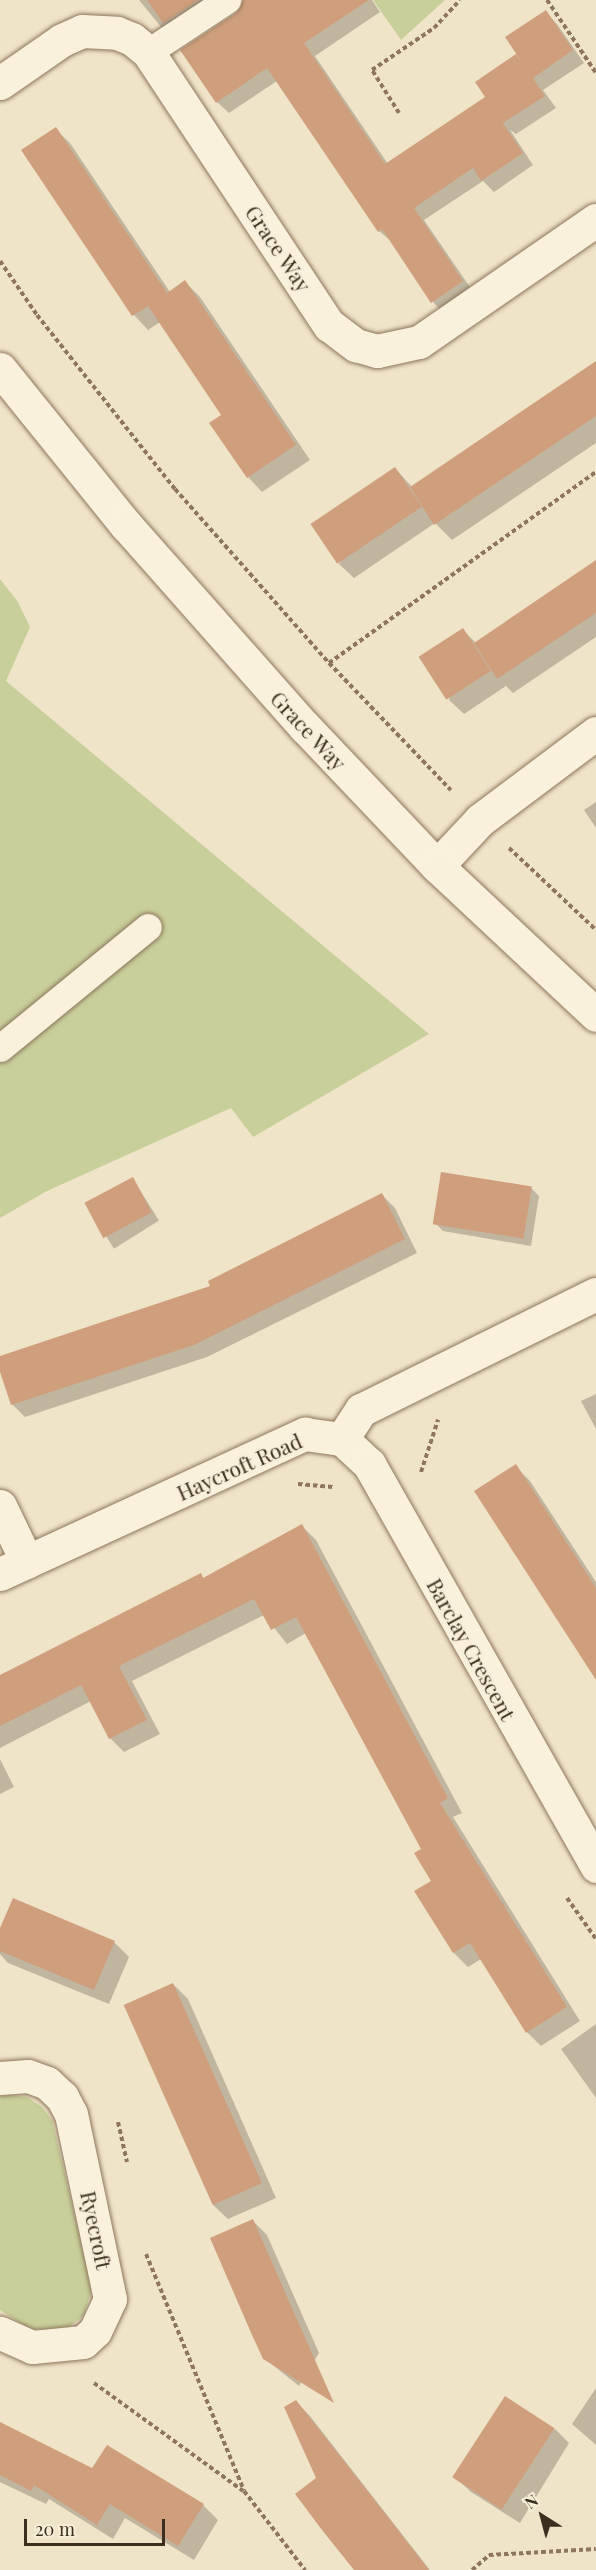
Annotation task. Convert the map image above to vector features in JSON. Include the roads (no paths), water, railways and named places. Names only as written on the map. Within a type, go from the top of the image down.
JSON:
[{"type":"street","name":"Grace Way","points":[[0,83],[62,40],[82,31],[117,33],[132,39],[148,52],[329,325],[356,345],[377,351],[419,342],[596,220]]},
{"type":"street","name":"Grace Way","points":[[0,369],[126,525],[305,727],[437,866],[596,1015]]},
{"type":"street","points":[[437,866],[480,820],[596,733]]},
{"type":"street","points":[[342,1439],[361,1410],[596,1294]]},
{"type":"street","name":"Haycroft Road","points":[[14,1568],[305,1434],[342,1439]]},
{"type":"street","name":"Barclay Crescent","points":[[342,1439],[369,1464],[596,1866]]},
{"type":"street","points":[[0,1506],[14,1568]]},
{"type":"street","name":"Ryecroft","points":[[0,2078],[28,2076],[47,2083],[62,2097],[71,2114],[98,2231],[110,2299],[95,2331],[83,2342],[32,2347],[0,2333]]},
{"type":"lane","points":[[148,52],[227,0]]},
{"type":"lane","points":[[0,1048],[148,927]]}]
